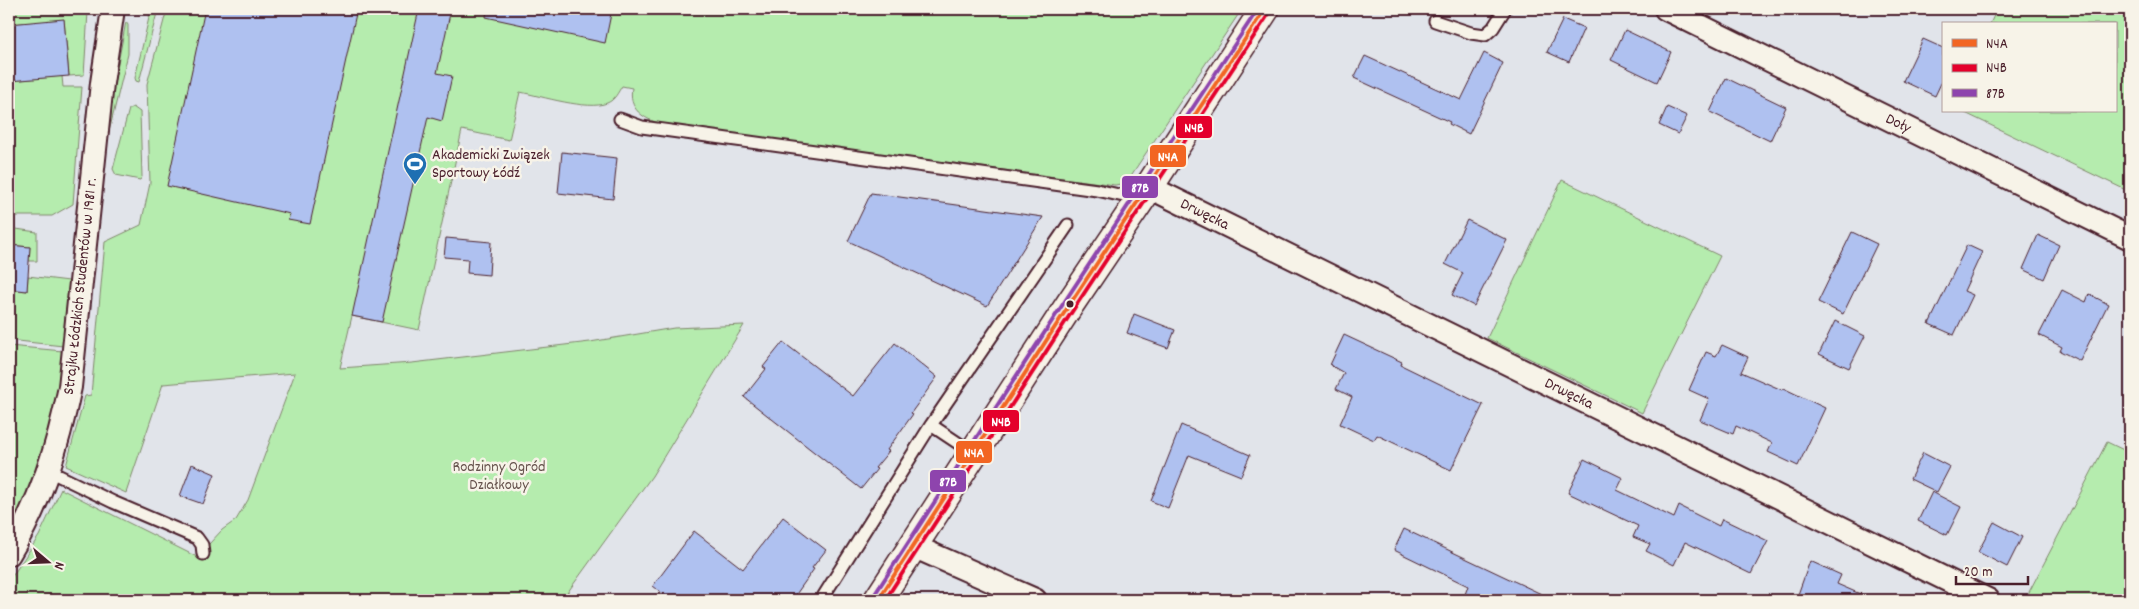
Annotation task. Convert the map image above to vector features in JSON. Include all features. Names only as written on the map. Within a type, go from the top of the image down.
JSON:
[{"type":"street","name":"Strajku Łódzkich Studentów w 1981 r.","points":[[9,554],[35,506],[49,471],[61,432],[70,387],[102,83],[113,9]]},
{"type":"street","points":[[878,600],[1070,304],[1145,194],[1265,9]]},
{"type":"street","name":"Doły","points":[[1666,9],[2130,238]]},
{"type":"street","name":"Drwęcka","points":[[1145,194],[1988,600]]},
{"type":"street","points":[[913,546],[1035,600]]},
{"type":"lane","points":[[1435,21],[1471,33],[1485,35],[1493,28],[1505,9]]},
{"type":"lane","points":[[620,119],[642,127],[1097,190],[1145,194]]},
{"type":"lane","points":[[820,600],[931,425],[1068,226]]},
{"type":"lane","points":[[931,425],[974,453]]},
{"type":"lane","points":[[49,471],[113,502],[197,538],[202,545],[203,554]]},
{"type":"green space","points":[[9,9],[86,9],[88,12],[84,75],[69,76],[64,20],[9,24]]},
{"type":"green space","points":[[151,9],[158,9],[139,82],[135,78]]},
{"type":"green space","name":"Rodzinny Ogród Działkowy","points":[[167,9],[1242,9],[1126,183],[1115,185],[662,124],[638,112],[632,102],[632,88],[622,86],[612,100],[599,105],[577,104],[520,92],[509,140],[462,130],[419,330],[352,316],[340,368],[412,363],[590,342],[674,328],[744,325],[652,476],[562,600],[9,600],[9,581],[39,536],[61,489],[197,557],[222,530],[236,520],[248,500],[295,373],[163,384],[126,493],[66,466],[85,396],[91,395],[105,242],[141,225],[150,183],[147,84]]},
{"type":"green space","points":[[1997,9],[2130,9],[2130,192],[1963,112],[2116,112],[2116,22],[1991,22]]},
{"type":"green space","points":[[126,22],[128,25],[128,54],[104,152],[111,84],[116,73]]},
{"type":"green space","points":[[62,76],[63,87],[82,87],[73,204],[52,216],[9,216],[9,81]]},
{"type":"green space","points":[[133,107],[140,112],[142,177],[140,180],[116,175],[113,169],[129,109]]},
{"type":"green space","points":[[1562,180],[1720,256],[1642,413],[1487,338]]},
{"type":"green space","points":[[9,228],[37,232],[37,261],[29,261],[30,247],[9,245]]},
{"type":"green space","points":[[28,276],[69,281],[63,346],[9,340],[9,289],[27,291]]},
{"type":"green space","points":[[9,346],[63,351],[53,418],[43,454],[9,530]]},
{"type":"green space","points":[[2107,442],[2130,453],[2130,600],[2042,600],[2028,594]]},
{"type":"building","points":[[205,9],[357,9],[310,224],[288,220],[290,214],[167,186]]},
{"type":"building","points":[[419,9],[451,9],[437,73],[452,76],[442,121],[428,117],[382,322],[352,316]]},
{"type":"building","points":[[487,9],[612,9],[605,43],[486,17]]},
{"type":"building","points":[[64,19],[69,76],[9,81],[9,24]]},
{"type":"building","points":[[1563,19],[1584,28],[1569,62],[1547,52]]},
{"type":"building","points":[[1625,30],[1671,52],[1657,82],[1611,60]]},
{"type":"building","points":[[1923,39],[1942,48],[1942,81],[1935,96],[1903,81]]},
{"type":"building","points":[[1484,53],[1503,63],[1469,134],[1449,124],[1450,122],[1354,78],[1365,56],[1461,100]]},
{"type":"building","points":[[1726,78],[1786,107],[1770,141],[1710,112]]},
{"type":"building","points":[[1667,107],[1687,116],[1678,134],[1659,125]]},
{"type":"building","points":[[562,152],[617,158],[613,199],[558,193]]},
{"type":"building","points":[[871,193],[1043,217],[987,306],[848,241]]},
{"type":"building","points":[[1467,220],[1507,240],[1474,306],[1452,295],[1463,273],[1445,264]]},
{"type":"building","points":[[1852,232],[1877,244],[1843,314],[1818,302]]},
{"type":"building","points":[[2038,235],[2059,245],[2044,279],[2023,269]]},
{"type":"building","points":[[446,238],[491,242],[489,275],[467,273],[468,259],[444,257]]},
{"type":"building","points":[[9,245],[30,247],[27,291],[9,289]]},
{"type":"building","points":[[1967,245],[1982,252],[1964,291],[1973,295],[1954,335],[1929,324]]},
{"type":"building","points":[[2062,290],[2086,302],[2089,294],[2108,304],[2080,361],[2060,351],[2062,347],[2039,335]]},
{"type":"building","points":[[1134,314],[1175,330],[1168,348],[1127,333]]},
{"type":"building","points":[[1835,321],[1865,336],[1849,368],[1819,354]]},
{"type":"building","points":[[1344,335],[1402,362],[1401,365],[1483,405],[1451,470],[1377,435],[1374,440],[1340,424],[1352,397],[1336,389],[1344,373],[1330,365]]},
{"type":"building","points":[[783,342],[853,396],[895,343],[937,377],[887,450],[889,451],[875,468],[877,469],[861,489],[744,397],[766,369],[763,367]]},
{"type":"building","points":[[1722,345],[1748,357],[1741,372],[1782,390],[1783,388],[1825,408],[1798,466],[1768,452],[1772,443],[1736,426],[1733,434],[1700,420],[1709,399],[1689,390],[1706,352],[1716,356]]},
{"type":"building","points":[[1181,425],[1250,455],[1241,476],[1189,455],[1168,508],[1151,501]]},
{"type":"building","points":[[1923,453],[1950,467],[1937,492],[1910,479]]},
{"type":"building","points":[[1584,459],[1623,478],[1617,490],[1674,518],[1679,506],[1719,526],[1722,519],[1768,541],[1751,574],[1685,542],[1674,565],[1646,551],[1650,544],[1633,537],[1638,526],[1568,493]]},
{"type":"building","points":[[192,464],[215,474],[203,504],[180,496]]},
{"type":"building","points":[[1932,492],[1961,507],[1947,535],[1918,521]]},
{"type":"building","points":[[783,517],[826,550],[792,600],[671,600],[653,586],[694,531],[743,569]]},
{"type":"building","points":[[1994,522],[2022,537],[2007,567],[1978,552]]},
{"type":"building","points":[[1404,529],[1554,600],[1463,600],[1468,586],[1394,550]]},
{"type":"building","points":[[1810,561],[1841,575],[1837,584],[1874,600],[1796,600]]},
{"type":"transit line","name":"87B","points":[[873,597],[1065,301],[1258,9]]},
{"type":"transit line","name":"N4A","points":[[878,600],[1070,304],[1265,9]]},
{"type":"transit line","name":"N4B","points":[[885,600],[1075,307],[1270,12]]},
{"type":"place","name":"Akademicki Związek Sportowy Łódź","points":[[415,185]]}]
